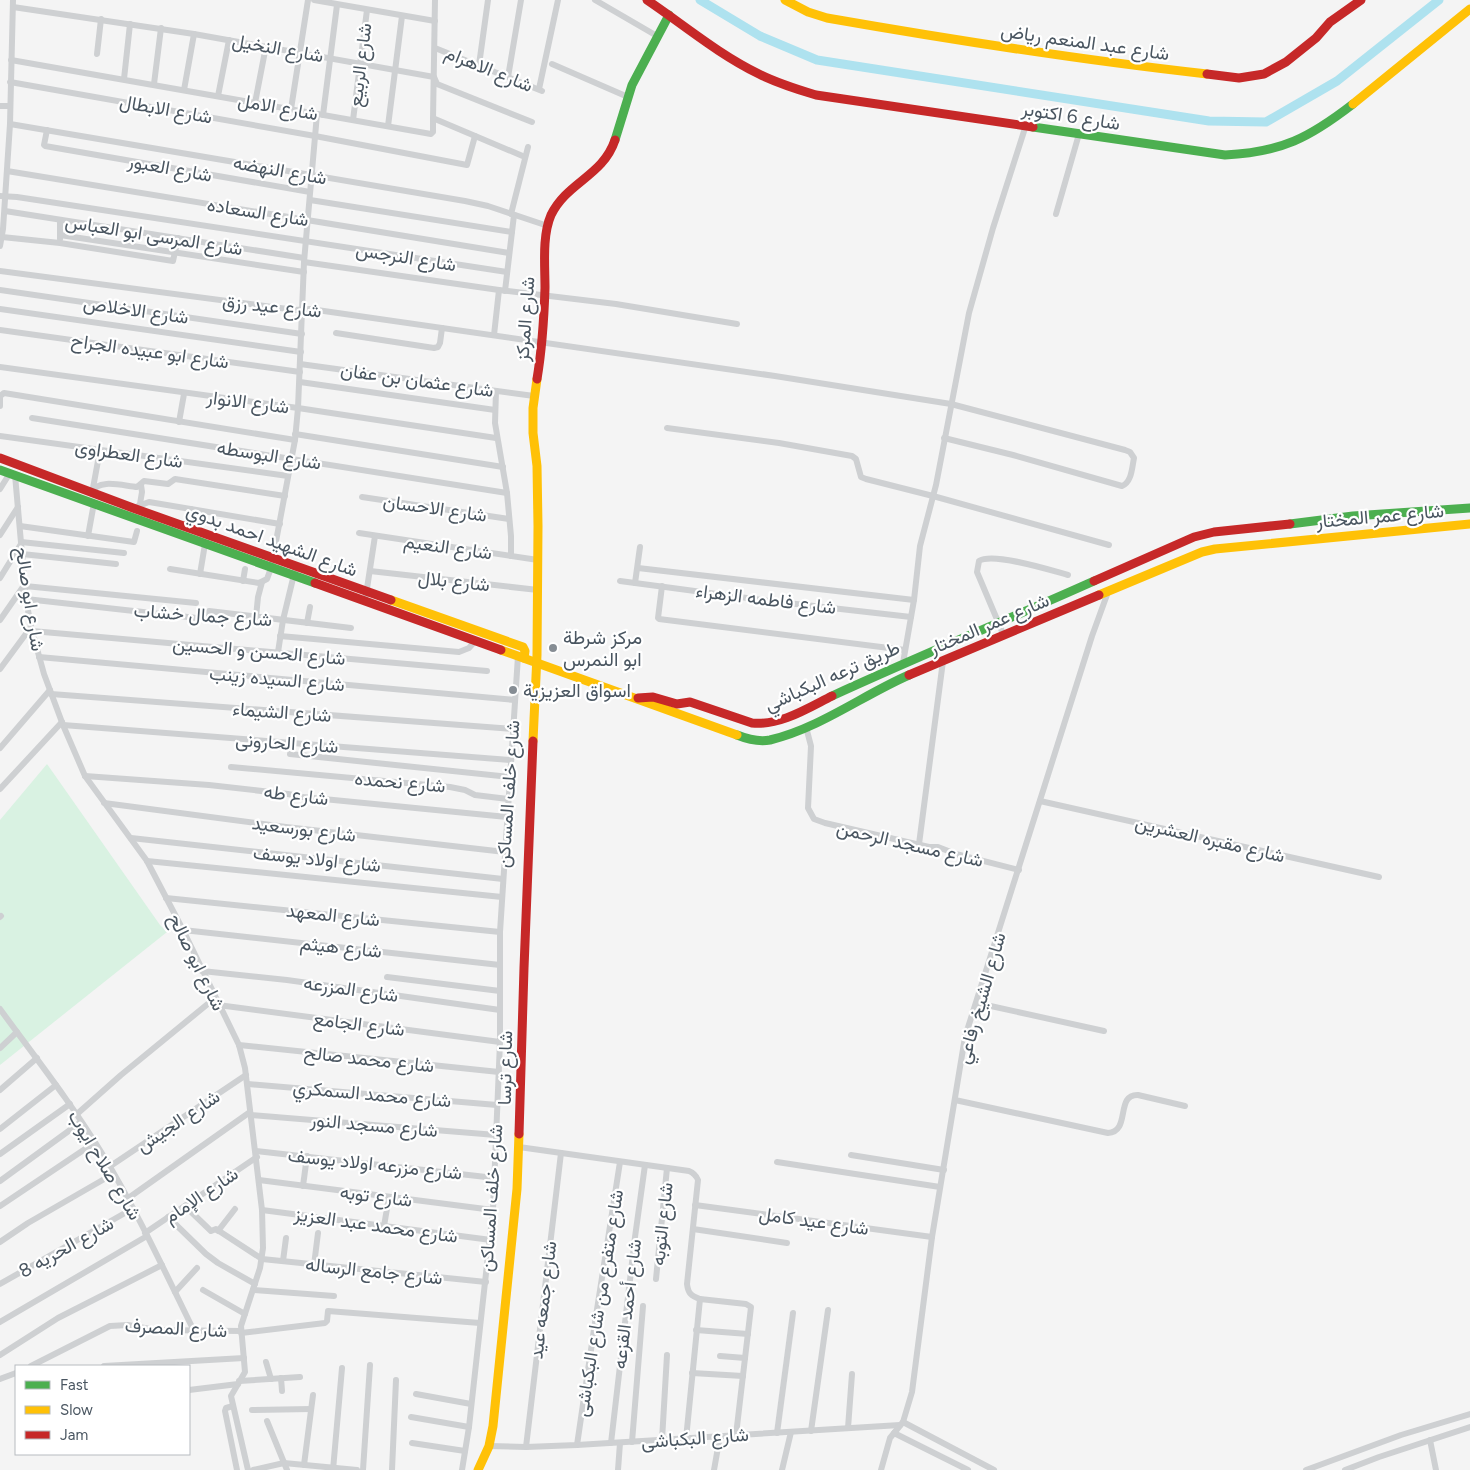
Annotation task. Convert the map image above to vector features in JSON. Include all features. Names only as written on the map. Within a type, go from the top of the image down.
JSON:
[{"type":"street","points":[[291,110],[308,0]]},
{"type":"street","points":[[314,0],[435,21]]},
{"type":"street","points":[[435,0],[433,119],[526,157]]},
{"type":"street","points":[[478,65],[488,0]]},
{"type":"street","points":[[508,77],[521,0]]},
{"type":"street","name":"شارع الاهرام","points":[[435,48],[541,90],[558,0]]},
{"type":"street","points":[[596,0],[657,36]]},
{"type":"street","name":"شارع 6 اكتوبر","points":[[648,0],[724,55],[770,80],[795,89],[837,99],[1225,154],[1248,154],[1271,150],[1300,140],[1332,120],[1470,9]]},
{"type":"street","name":"شارع عبد المنعم رياض","points":[[785,0],[808,12],[827,18],[978,44],[1124,65],[1239,78],[1264,74],[1286,62],[1316,38],[1330,22],[1361,0]]},
{"type":"street","points":[[0,246],[5,211],[3,196],[7,171],[10,124],[13,3]]},
{"type":"street","name":"شارع النخيل","points":[[13,3],[434,77],[437,84],[532,122]]},
{"type":"street","points":[[256,617],[262,582],[267,578],[271,568],[295,437],[300,382],[304,260],[315,136],[330,58],[337,5]]},
{"type":"street","name":"شارع الربيع","points":[[353,120],[367,10]]},
{"type":"street","name":"شارع المركز","points":[[537,663],[537,466],[532,421],[534,396],[543,343],[546,237],[548,226],[556,206],[563,197],[599,168],[611,152],[637,75],[669,15]]},
{"type":"street","points":[[388,126],[402,16]]},
{"type":"street","points":[[97,54],[101,19]]},
{"type":"street","points":[[124,79],[130,24]]},
{"type":"street","points":[[154,84],[161,28]]},
{"type":"street","points":[[184,90],[194,34]]},
{"type":"street","points":[[218,96],[229,40]]},
{"type":"street","points":[[255,103],[266,46]]},
{"type":"street","name":"شارع الامل","points":[[11,60],[432,134],[433,119]]},
{"type":"street","points":[[552,64],[628,97]]},
{"type":"street","name":"شارع الابطال","points":[[10,82],[467,165],[475,136]]},
{"type":"street","points":[[0,106],[10,106]]},
{"type":"street","name":"شارع النهضه","points":[[10,124],[465,201],[548,226]]},
{"type":"street","points":[[900,670],[914,600],[920,546],[933,496],[969,313],[993,228],[1026,125]]},
{"type":"street","name":"شارع العبور","points":[[47,130],[45,146],[310,192]]},
{"type":"street","points":[[1056,214],[1079,134]]},
{"type":"street","points":[[494,335],[507,272],[512,232],[512,214],[528,147]]},
{"type":"street","name":"شارع السعاده","points":[[7,171],[509,253]]},
{"type":"street","name":"شارع النرجس","points":[[3,196],[507,272]]},
{"type":"street","points":[[310,200],[512,232]]},
{"type":"street","name":"شارع المرسى ابو العباس","points":[[5,211],[502,291],[616,304],[737,324]]},
{"type":"street","points":[[60,220],[60,239]]},
{"type":"street","points":[[2,237],[60,239],[173,261],[178,238]]},
{"type":"street","points":[[175,252],[304,272]]},
{"type":"street","name":"شارع عيد رزق","points":[[0,271],[494,335],[951,404],[1125,450],[1130,452],[1134,458],[1127,484],[1122,486],[1013,455],[944,438]]},
{"type":"street","name":"شارع الاخلاص","points":[[0,290],[302,334]]},
{"type":"street","points":[[0,309],[301,352]]},
{"type":"street","points":[[336,333],[434,348],[438,347],[440,343],[442,328]]},
{"type":"street","name":"شارع ابو عبيده الجراح","points":[[0,330],[300,372]]},
{"type":"street","name":"شارع عثمان بن عفان","points":[[300,364],[534,396]]},
{"type":"street","name":"شارع الانوار","points":[[0,367],[184,394],[298,408],[496,438]]},
{"type":"street","points":[[300,382],[495,410]]},
{"type":"street","points":[[496,391],[496,438],[507,493],[511,556]]},
{"type":"street","points":[[0,406],[0,396],[4,393],[180,422],[503,468]]},
{"type":"street","points":[[180,422],[184,394]]},
{"type":"street","name":"شارع البوسطه","points":[[32,418],[507,493]]},
{"type":"street","points":[[667,428],[779,443],[852,456],[856,459],[861,477],[1109,545]]},
{"type":"street","name":"شارع العطراوى","points":[[0,436],[288,476]]},
{"type":"street","points":[[92,491],[100,450]]},
{"type":"street","name":"شارع الشهيد احمد بدوي","points":[[0,458],[137,506],[296,566],[475,641],[537,663]]},
{"type":"street","name":"شارع الشهيد احمد بدوي","points":[[0,470],[294,576],[366,596],[523,647],[525,651],[521,657]]},
{"type":"street","points":[[0,489],[12,474]]},
{"type":"street","name":"شارع ابو صالح","points":[[12,474],[18,506],[26,599],[31,629],[38,657],[63,724],[84,776],[147,861],[183,930],[238,1045],[246,1075],[262,1210],[262,1259],[241,1332],[245,1372],[231,1394],[248,1470]]},
{"type":"street","points":[[92,491],[101,484],[135,486],[141,485],[144,482],[168,484],[175,479],[285,496]]},
{"type":"street","points":[[137,506],[142,492],[141,485]]},
{"type":"street","name":"شارع الاحسان","points":[[362,497],[509,519]]},
{"type":"street","points":[[137,506],[149,502],[280,524]]},
{"type":"street","points":[[88,536],[94,503]]},
{"type":"street","points":[[0,535],[18,506]]},
{"type":"street","name":"طريق ترعه البكباشي","points":[[634,698],[653,697],[677,704],[690,702],[746,722],[762,724],[796,714],[1002,630],[1152,564],[1186,540],[1203,534],[1355,526],[1470,508]]},
{"type":"street","points":[[186,526],[192,509]]},
{"type":"street","name":"شارع عمر المختار","points":[[537,663],[752,740],[769,740],[806,727],[900,670],[943,661],[967,644],[1108,592],[1152,564],[1215,548],[1355,526],[1470,524]]},
{"type":"street","points":[[20,526],[134,542],[137,531]]},
{"type":"street","name":"شارع النعيم","points":[[359,533],[538,560]]},
{"type":"street","points":[[366,596],[375,536]]},
{"type":"street","points":[[0,578],[21,543],[124,553]]},
{"type":"street","points":[[200,574],[205,544]]},
{"type":"street","points":[[635,583],[640,547]]},
{"type":"street","points":[[22,554],[116,564]]},
{"type":"street","points":[[1002,630],[977,572],[978,562],[983,558],[989,558],[1022,563],[1068,575]]},
{"type":"street","points":[[278,652],[283,620],[296,566]]},
{"type":"street","points":[[638,568],[914,600]]},
{"type":"street","points":[[170,569],[243,581],[262,582]]},
{"type":"street","points":[[243,581],[245,569]]},
{"type":"street","name":"شارع بلال","points":[[370,572],[538,590]]},
{"type":"street","name":"شارع فاطمه الزهراء","points":[[620,581],[911,617]]},
{"type":"street","points":[[0,620],[25,585],[196,602]]},
{"type":"street","points":[[662,586],[659,619],[905,650]]},
{"type":"street","name":"شارع الشيخ رفاعي","points":[[881,1470],[890,1438],[902,1423],[914,1377],[932,1236],[965,1037],[1092,636],[1108,592]]},
{"type":"street","name":"شارع جمال خشاب","points":[[26,599],[206,619],[209,611],[351,628]]},
{"type":"street","points":[[306,623],[310,607]]},
{"type":"street","points":[[0,670],[31,629]]},
{"type":"street","name":"شارع الحسن و الحسين","points":[[31,629],[487,671]]},
{"type":"street","points":[[280,636],[459,652],[469,648],[475,641]]},
{"type":"street","name":"شارع السيده زينب","points":[[38,657],[515,700]]},
{"type":"street","name":"شارع خلف المساكن","points":[[462,1470],[486,1282],[493,1210],[500,1042],[500,932],[504,852],[515,700],[521,657]]},
{"type":"street","points":[[918,844],[943,661]]},
{"type":"street","name":"شارع ترسا","points":[[478,1470],[489,1446],[494,1426],[517,1189],[537,663]]},
{"type":"street","points":[[0,748],[51,692]]},
{"type":"street","name":"شارع الشيماء","points":[[51,692],[513,729]]},
{"type":"street","points":[[0,789],[63,724]]},
{"type":"street","name":"شارع الحارونى","points":[[63,724],[511,760]]},
{"type":"street","name":"شارع مسجد الرحمن","points":[[806,727],[811,746],[808,808],[810,814],[820,822],[929,847],[938,847],[956,854],[1019,870]]},
{"type":"street","points":[[290,754],[510,777]]},
{"type":"street","name":"شارع نحمده","points":[[231,767],[450,787],[465,790],[475,795],[508,799]]},
{"type":"street","name":"شارع طه","points":[[84,776],[209,785],[303,797],[507,817]]},
{"type":"street","name":"شارع مقبره العشرين","points":[[1040,801],[1379,877]]},
{"type":"street","name":"شارع بورسعيد","points":[[104,803],[276,826],[504,852]]},
{"type":"street","name":"شارع اولاد يوسف","points":[[131,838],[503,880]]},
{"type":"street","points":[[147,861],[502,897]]},
{"type":"street","name":"شارع المعهد","points":[[166,898],[500,932]]},
{"type":"street","name":"شارع هيثم","points":[[183,930],[500,965]]},
{"type":"street","name":"شارع المزرعه","points":[[202,971],[500,1010]]},
{"type":"street","points":[[387,977],[500,991]]},
{"type":"street","points":[[77,1114],[141,1058],[215,998]]},
{"type":"street","points":[[977,1003],[1104,1030]]},
{"type":"street","name":"شارع الجامع","points":[[218,1005],[500,1042]]},
{"type":"street","name":"شارع صلاح ايوب","points":[[0,1009],[38,1058],[77,1114],[109,1167],[162,1265],[194,1331]]},
{"type":"street","points":[[0,1048],[17,1032]]},
{"type":"street","name":"شارع محمد صالح","points":[[238,1045],[499,1072]]},
{"type":"street","points":[[0,1090],[38,1058]]},
{"type":"street","name":"شارع الجيش","points":[[109,1167],[246,1075]]},
{"type":"street","name":"شارع محمد السمكري","points":[[248,1084],[497,1105]]},
{"type":"street","points":[[0,1129],[56,1085]]},
{"type":"street","points":[[955,1100],[1108,1133],[1118,1130],[1126,1100],[1132,1095],[1185,1106]]},
{"type":"street","points":[[0,1154],[70,1104]]},
{"type":"street","points":[[127,1199],[251,1114]]},
{"type":"street","name":"شارع مسجد النور","points":[[251,1114],[496,1135]]},
{"type":"street","points":[[0,1181],[81,1122]]},
{"type":"street","points":[[0,1206],[94,1143]]},
{"type":"street","points":[[519,1147],[694,1172],[698,1180],[687,1284],[688,1292],[693,1297],[700,1299],[749,1305],[751,1310],[736,1435]]},
{"type":"street","name":"شارع جمعه عيد","points":[[526,1447],[561,1153]]},
{"type":"street","name":"شارع مزرعه اولاد يوسف","points":[[256,1154],[306,1156],[494,1178]]},
{"type":"street","name":"شارع الإمام","points":[[0,1322],[146,1235],[256,1154]]},
{"type":"street","points":[[851,1155],[944,1170]]},
{"type":"street","points":[[303,1186],[306,1156]]},
{"type":"street","name":"شارع متفرع من شارع البكباشى","points":[[578,1445],[620,1162]]},
{"type":"street","points":[[777,1162],[940,1187]]},
{"type":"street","name":"شارع أحمد القزعه","points":[[611,1443],[645,1165]]},
{"type":"street","name":"شارع التوبه","points":[[656,1279],[667,1168]]},
{"type":"street","points":[[0,1242],[113,1174]]},
{"type":"street","name":"شارع توبه","points":[[259,1180],[493,1210]]},
{"type":"street","points":[[384,1226],[389,1197]]},
{"type":"street","name":"شارع عيد كامل","points":[[695,1205],[932,1236]]},
{"type":"street","points":[[185,1206],[211,1231],[215,1229],[262,1259]]},
{"type":"street","name":"شارع الحريه 8","points":[[0,1284],[132,1209]]},
{"type":"street","points":[[218,1231],[234,1209]]},
{"type":"street","name":"شارع محمد عبد العزيز","points":[[262,1210],[490,1240]]},
{"type":"street","points":[[168,1218],[218,1264],[254,1287],[334,1296]]},
{"type":"street","points":[[693,1229],[787,1243]]},
{"type":"street","points":[[314,1265],[318,1233]]},
{"type":"street","points":[[283,1262],[286,1238]]},
{"type":"street","name":"شارع جامع الرساله","points":[[262,1259],[486,1282]]},
{"type":"street","points":[[0,1355],[58,1318],[162,1265]]},
{"type":"street","points":[[175,1292],[197,1268]]},
{"type":"street","points":[[203,1290],[245,1314]]},
{"type":"street","points":[[686,1439],[700,1299]]},
{"type":"street","points":[[632,1442],[643,1306]]},
{"type":"street","points":[[812,1431],[828,1310]]},
{"type":"street","name":"شارع المصرف","points":[[46,1363],[110,1326],[119,1324],[156,1330],[241,1332],[326,1323],[328,1311],[480,1323]]},
{"type":"street","points":[[777,1433],[793,1313]]},
{"type":"street","points":[[696,1330],[748,1334]]},
{"type":"street","points":[[662,1440],[668,1355]]},
{"type":"street","points":[[720,1356],[745,1358]]},
{"type":"street","points":[[122,1365],[244,1358]]},
{"type":"street","points":[[266,1362],[271,1379]]},
{"type":"street","points":[[363,1470],[370,1365]]},
{"type":"street","points":[[333,1469],[342,1368]]},
{"type":"street","points":[[0,1379],[15,1373]]},
{"type":"street","points":[[692,1373],[743,1376]]},
{"type":"street","points":[[848,1428],[852,1374]]},
{"type":"street","points":[[190,1390],[300,1377]]},
{"type":"street","points":[[281,1378],[282,1391]]},
{"type":"street","points":[[392,1470],[396,1380]]},
{"type":"street","points":[[416,1394],[471,1404]]},
{"type":"street","points":[[304,1464],[313,1395]]},
{"type":"street","points":[[233,1406],[226,1408],[225,1411],[236,1470]]},
{"type":"street","points":[[252,1410],[311,1409]]},
{"type":"street","points":[[1306,1470],[1400,1435],[1470,1414]]},
{"type":"street","points":[[411,1417],[468,1427]]},
{"type":"street","points":[[267,1420],[287,1470]]},
{"type":"street","points":[[902,1423],[994,1470]]},
{"type":"street","name":"شارع البكباشى","points":[[489,1446],[526,1447],[620,1443],[812,1431],[902,1423]]},
{"type":"street","points":[[1341,1457],[1346,1470],[1470,1427]]},
{"type":"street","points":[[782,1470],[791,1432]]},
{"type":"street","points":[[894,1433],[968,1470]]},
{"type":"street","points":[[714,1470],[720,1436]]},
{"type":"street","points":[[1430,1440],[1436,1470]]},
{"type":"street","points":[[412,1443],[465,1451]]},
{"type":"street","points":[[618,1470],[620,1443]]},
{"type":"street","points":[[253,1470],[284,1463],[358,1470]]},
{"type":"green space","points":[[47,764],[160,925],[167,932],[0,1065],[0,820]]},
{"type":"waterway","points":[[700,0],[760,36],[817,60],[1209,121],[1266,122],[1337,81],[1439,0]]},
{"type":"traffic: fast","points":[[615,140],[632,85],[669,15]]},
{"type":"traffic: fast","points":[[1033,127],[1225,155],[1263,151],[1279,147],[1322,126],[1353,104]]},
{"type":"traffic: fast","points":[[0,470],[315,583]]},
{"type":"traffic: fast","points":[[1290,524],[1353,516],[1470,508]]},
{"type":"traffic: fast","points":[[832,696],[1094,581]]},
{"type":"traffic: fast","points":[[737,735],[762,741],[788,735],[806,728],[909,675]]},
{"type":"traffic: slow","points":[[785,0],[808,12],[827,18],[1017,49],[1207,74]]},
{"type":"traffic: slow","points":[[1353,104],[1470,9]]},
{"type":"traffic: slow","points":[[533,741],[537,655],[538,526],[537,466],[533,433],[533,408],[537,379]]},
{"type":"traffic: slow","points":[[1099,595],[1202,552],[1215,549],[1470,524]]},
{"type":"traffic: slow","points":[[391,600],[523,647],[525,651],[524,658]]},
{"type":"traffic: slow","points":[[501,650],[737,735]]},
{"type":"traffic: slow","points":[[478,1470],[489,1446],[493,1426],[517,1189],[519,1134]]},
{"type":"traffic: jam","points":[[647,0],[729,58],[766,77],[794,88],[816,95],[1033,127]]},
{"type":"traffic: jam","points":[[1207,74],[1239,78],[1264,74],[1286,62],[1316,38],[1330,22],[1361,0]]},
{"type":"traffic: jam","points":[[537,379],[543,323],[545,251],[548,223],[551,215],[566,194],[594,171],[609,152],[615,140]]},
{"type":"traffic: jam","points":[[0,458],[133,508],[391,600]]},
{"type":"traffic: jam","points":[[1094,581],[1194,537],[1214,532],[1290,524]]},
{"type":"traffic: jam","points":[[315,583],[501,650]]},
{"type":"traffic: jam","points":[[909,675],[1099,595]]},
{"type":"traffic: jam","points":[[638,698],[653,697],[677,704],[690,702],[752,723],[762,723],[773,722],[794,715],[832,696]]},
{"type":"traffic: jam","points":[[519,1134],[533,741]]},
{"type":"place","name":"مركز شرطة ابو النمرس","points":[[553,648]]},
{"type":"place","name":"اسواق العزيزية","points":[[513,690]]}]
